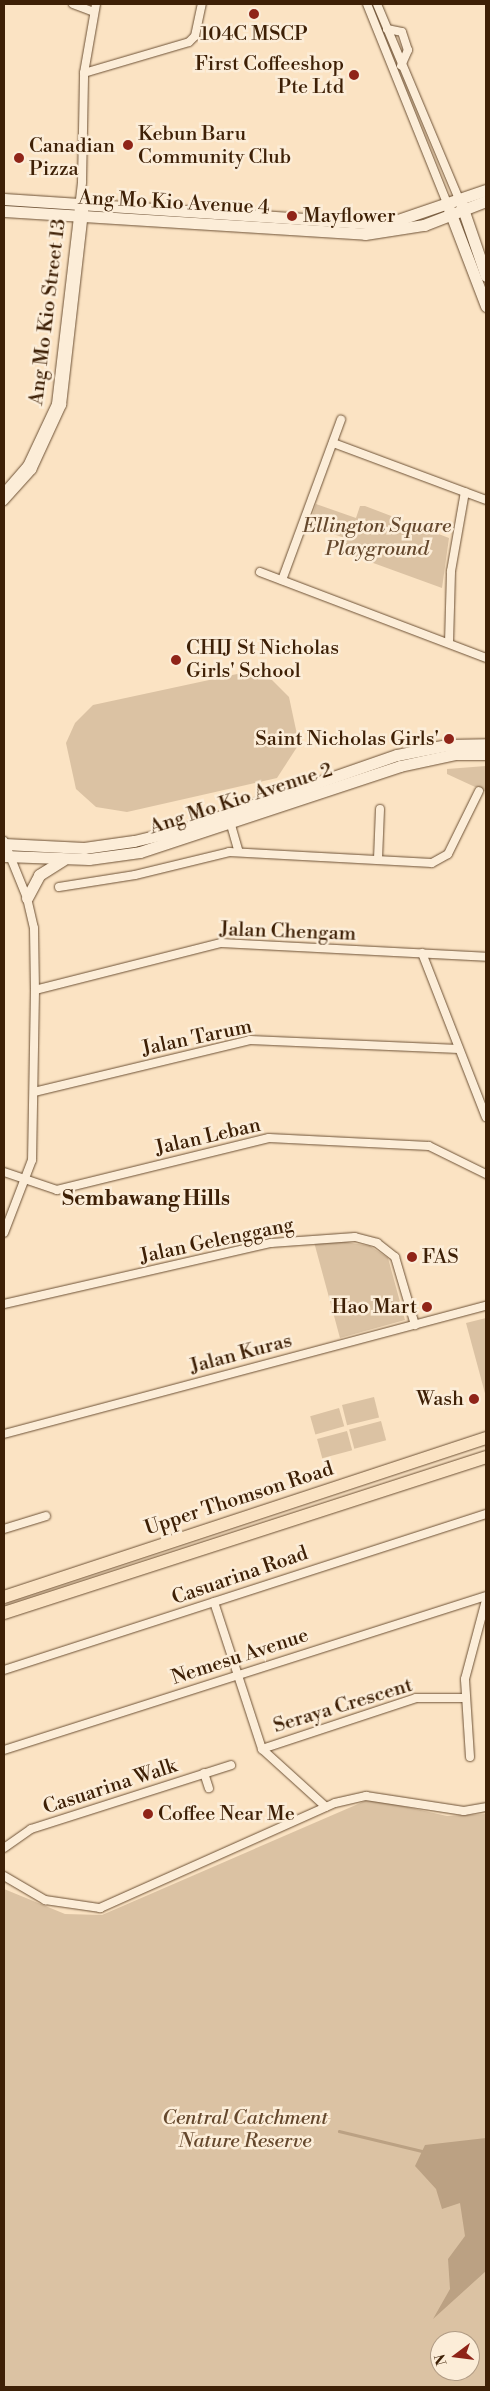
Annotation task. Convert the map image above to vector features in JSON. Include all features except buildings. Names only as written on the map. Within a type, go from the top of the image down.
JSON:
[{"type":"main road","name":"Ang Mo Kio Avenue 4","points":[[4,211],[358,234],[408,228],[452,215],[461,205],[486,190]]},
{"type":"main road","name":"Ang Mo Kio Avenue 4","points":[[4,199],[368,223],[395,220],[447,203],[461,205],[486,201]]},
{"type":"main road","points":[[447,203],[486,306]]},
{"type":"main road","points":[[461,205],[486,276]]},
{"type":"main road","name":"Ang Mo Kio Avenue 2","points":[[8,857],[64,860],[140,852],[397,755],[447,745],[486,744]]},
{"type":"main road","name":"Ang Mo Kio Avenue 2","points":[[4,843],[102,846],[149,838],[230,819],[400,766],[455,754],[486,754]]},
{"type":"main road","points":[[28,898],[39,875],[64,860]]},
{"type":"main road","name":"Upper Thomson Road","points":[[4,1596],[485,1442]]},
{"type":"main road","name":"Upper Thomson Road","points":[[4,1613],[486,1457]]},
{"type":"main road","points":[[63,1576],[75,1581],[69,1592]]},
{"type":"street","points":[[73,4],[94,12]]},
{"type":"street","name":"Ang Mo Kio Street 13","points":[[4,492],[27,466],[56,404],[82,203],[84,73],[96,4]]},
{"type":"street","points":[[84,73],[189,42],[195,36],[202,4]]},
{"type":"street","points":[[367,4],[447,203]]},
{"type":"street","points":[[376,4],[461,205]]},
{"type":"street","points":[[386,29],[402,32],[408,50],[401,66]]},
{"type":"street","name":"Ang Mo Kio Street 13","points":[[4,501],[32,470],[62,405],[80,217]]},
{"type":"street","points":[[282,580],[341,420]]},
{"type":"street","points":[[333,442],[486,500]]},
{"type":"street","points":[[449,643],[451,571],[465,492]]},
{"type":"street","points":[[260,572],[486,658]]},
{"type":"street","points":[[59,887],[135,875],[217,853],[239,852],[441,861],[472,813],[479,791]]},
{"type":"street","points":[[378,859],[380,808]]},
{"type":"street","points":[[230,819],[239,852]]},
{"type":"street","points":[[4,843],[8,857],[28,898],[34,928],[35,990],[34,1144],[25,1179],[4,1233]]},
{"type":"street","name":"Jalan Chengam","points":[[35,990],[221,942],[486,957]]},
{"type":"street","points":[[422,953],[486,1116]]},
{"type":"street","name":"Jalan Tarum","points":[[34,1092],[250,1040],[459,1049]]},
{"type":"street","name":"Jalan Leban","points":[[4,1172],[57,1190],[269,1138],[430,1146],[486,1174]]},
{"type":"street","name":"Jalan Gelenggang","points":[[4,1304],[271,1242],[355,1237],[377,1243],[395,1257],[415,1325]]},
{"type":"street","name":"Jalan Kuras","points":[[4,1434],[486,1306]]},
{"type":"street","name":"Casuarina Road","points":[[4,1670],[486,1514]]},
{"type":"street","points":[[4,1529],[46,1516]]},
{"type":"street","name":"Nemesu Avenue","points":[[4,1750],[486,1596]]},
{"type":"street","points":[[470,1757],[463,1698],[470,1652],[486,1600]]},
{"type":"street","points":[[214,1602],[236,1676],[262,1749],[326,1807]]},
{"type":"street","name":"Seraya Crescent","points":[[262,1749],[416,1698],[463,1698]]},
{"type":"street","name":"Casuarina Walk","points":[[4,1848],[31,1829],[231,1765]]},
{"type":"street","points":[[204,1774],[209,1788]]},
{"type":"street","points":[[4,1876],[46,1900],[100,1908],[326,1807],[366,1796],[464,1811],[486,1808]]},
{"type":"green space","name":"Ellington Square Playground","points":[[316,504],[356,518],[360,506],[365,506],[449,538],[442,588],[343,552],[345,538],[309,526]]},
{"type":"green space","points":[[251,671],[272,680],[289,697],[299,744],[277,778],[127,812],[96,807],[76,789],[66,743],[75,723],[93,705]]},
{"type":"green space","points":[[486,766],[486,792],[447,774],[447,769]]},
{"type":"green space","points":[[334,1240],[370,1246],[388,1258],[405,1320],[340,1338],[314,1242]]},
{"type":"green space","points":[[486,1318],[486,1397],[466,1323]]},
{"type":"green space","points":[[374,1397],[379,1417],[347,1425],[342,1405]]},
{"type":"green space","points":[[339,1408],[344,1426],[315,1435],[310,1416]]},
{"type":"green space","points":[[381,1421],[386,1440],[354,1449],[349,1430]]},
{"type":"green space","points":[[347,1431],[352,1450],[322,1458],[317,1439]]},
{"type":"green space","name":"Central Catchment Nature Reserve","points":[[365,1801],[380,1801],[447,1816],[486,1814],[486,2387],[4,2387],[4,1889],[65,1914],[102,1915]]},
{"type":"shaded area","points":[[486,2138],[486,2271],[433,2319],[450,2289],[448,2259],[465,2236],[460,2203],[442,2209],[436,2189],[415,2166],[425,2145]]},
{"type":"waterway","points":[[339,2131],[422,2151]]},
{"type":"place","name":"104C MSCP","points":[[254,14]]},
{"type":"place","name":"First Coffeeshop Pte Ltd","points":[[354,75]]},
{"type":"place","name":"Kebun Baru Community Club","points":[[128,145]]},
{"type":"place","name":"Canadian Pizza","points":[[19,158]]},
{"type":"place","name":"Mayflower","points":[[292,216]]},
{"type":"place","name":"CHIJ St Nicholas Girls' School","points":[[176,660]]},
{"type":"place","name":"Saint Nicholas Girls'","points":[[449,739]]},
{"type":"place","name":"FAS","points":[[412,1257]]},
{"type":"place","name":"Hao Mart","points":[[427,1307]]},
{"type":"place","name":"Wash","points":[[474,1399]]},
{"type":"place","name":"Coffee Near Me","points":[[148,1814]]},
{"type":"district","name":"Sembawang Hills","points":[[146,1199]]}]
